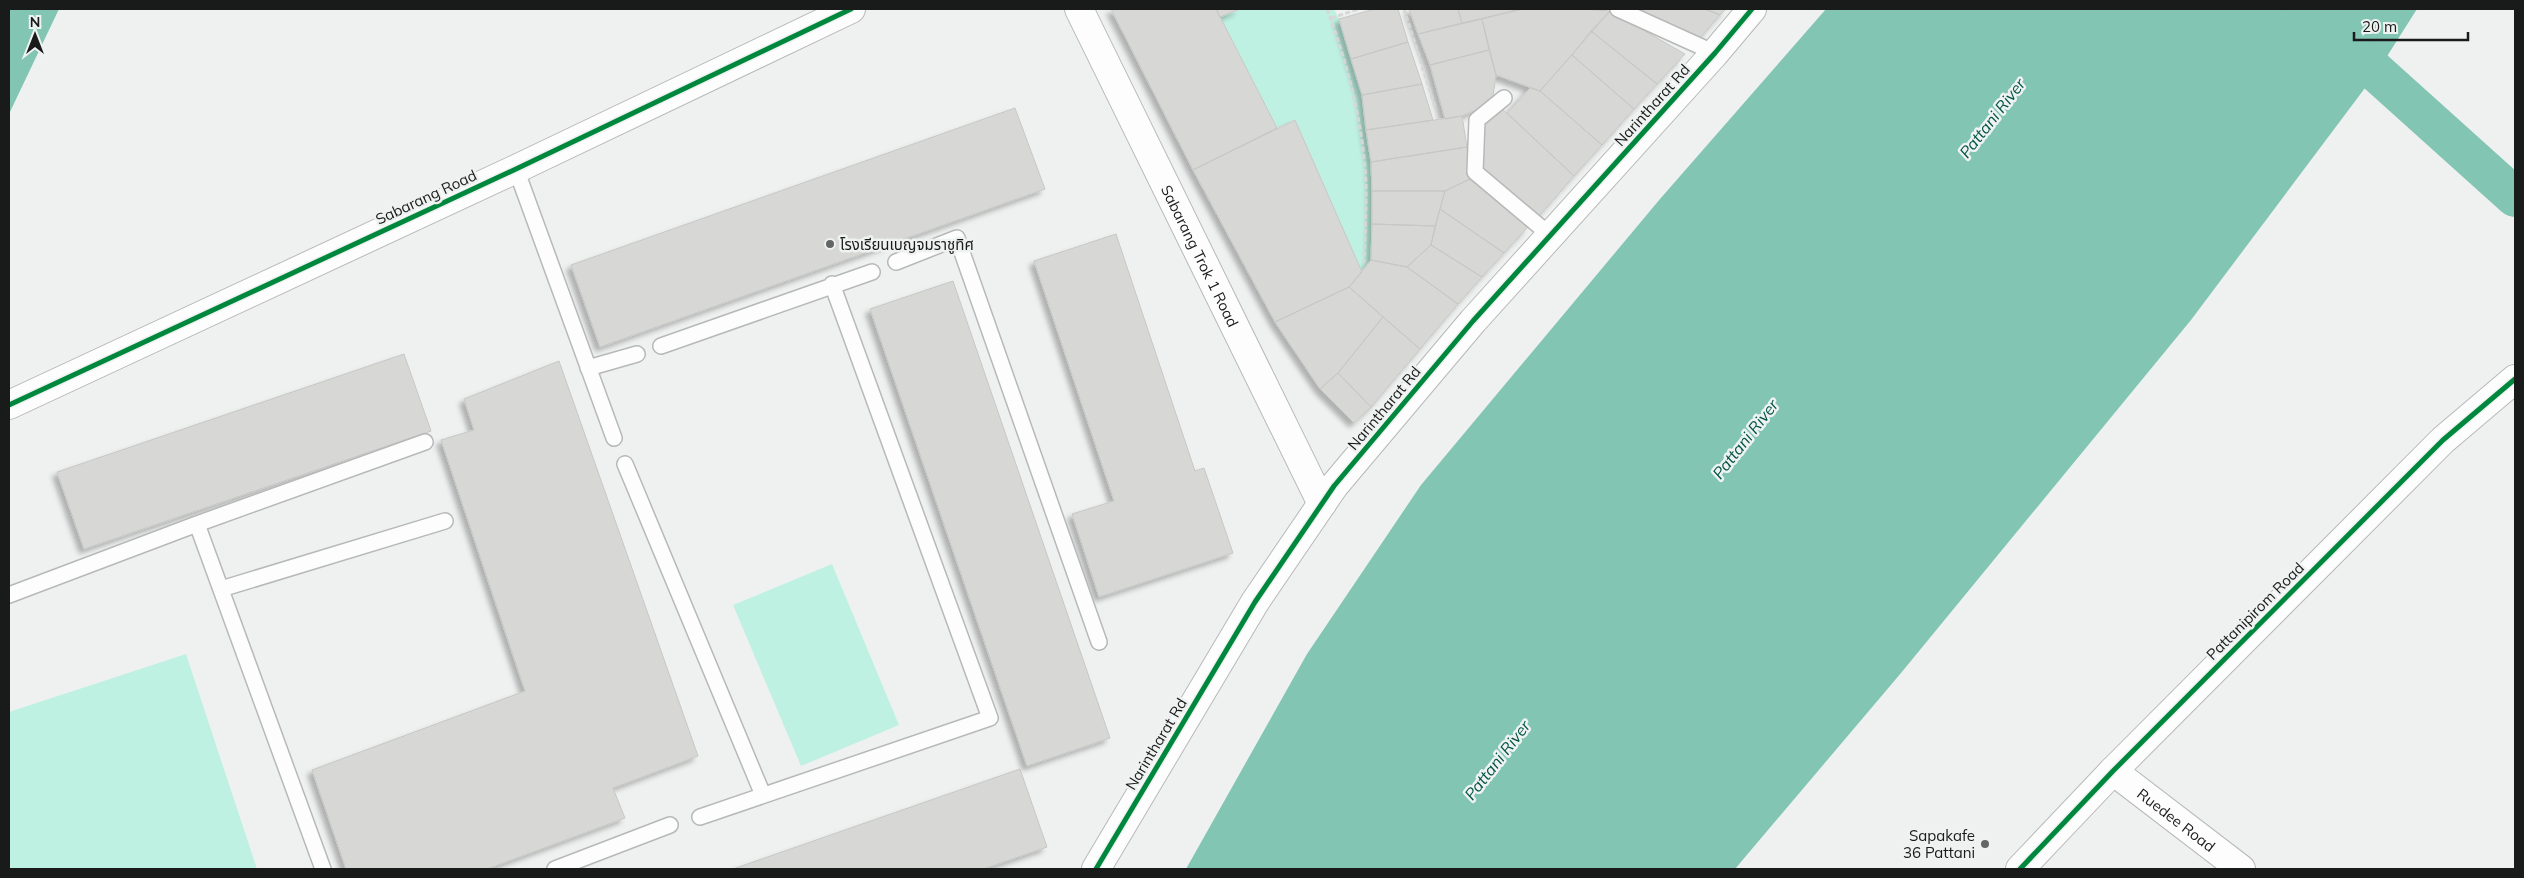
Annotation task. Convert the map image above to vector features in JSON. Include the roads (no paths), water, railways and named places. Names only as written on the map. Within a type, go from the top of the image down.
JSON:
[{"type":"street","name":"Sabarang Road","points":[[9,405],[516,169],[852,9]]},
{"type":"street","name":"Sabarang Trok 1 Road","points":[[1079,9],[1322,504]]},
{"type":"street","name":"Narintharat Rd","points":[[1096,869],[1255,602],[1334,486],[1473,320],[1715,53],[1752,9]]},
{"type":"street","name":"Pattanipirom Road","points":[[2020,869],[2113,772],[2443,440],[2515,379]]},
{"type":"street","name":"Ruedee Road","points":[[2113,772],[2240,869]]},
{"type":"lane","points":[[1618,9],[1715,53]]},
{"type":"lane","points":[[1504,98],[1476,120],[1475,172],[1550,236]]},
{"type":"lane","points":[[516,169],[614,438]]},
{"type":"lane","points":[[896,262],[957,238],[1099,642]]},
{"type":"lane","points":[[661,346],[832,284],[872,272]]},
{"type":"lane","points":[[700,817],[990,718],[832,284]]},
{"type":"lane","points":[[588,368],[637,354]]},
{"type":"lane","points":[[9,595],[197,524],[425,442]]},
{"type":"lane","points":[[625,464],[763,795]]},
{"type":"lane","points":[[221,589],[445,521]]},
{"type":"lane","points":[[197,524],[323,869]]},
{"type":"lane","points":[[555,869],[670,825]]},
{"type":"water","points":[[9,9],[59,9],[9,114]]},
{"type":"water","name":"Pattani River","points":[[1826,9],[2417,9],[2377,72],[2191,320],[1901,673],[1735,869],[1186,869],[1307,654],[1421,485],[1660,199]]},
{"type":"waterway","points":[[2306,9],[2515,197]]},
{"type":"place","name":"โรงเรียนเบญจมราชูทิศ","points":[[830,244]]},
{"type":"place","name":"Sapakafe 36 Pattani","points":[[1985,844]]}]
